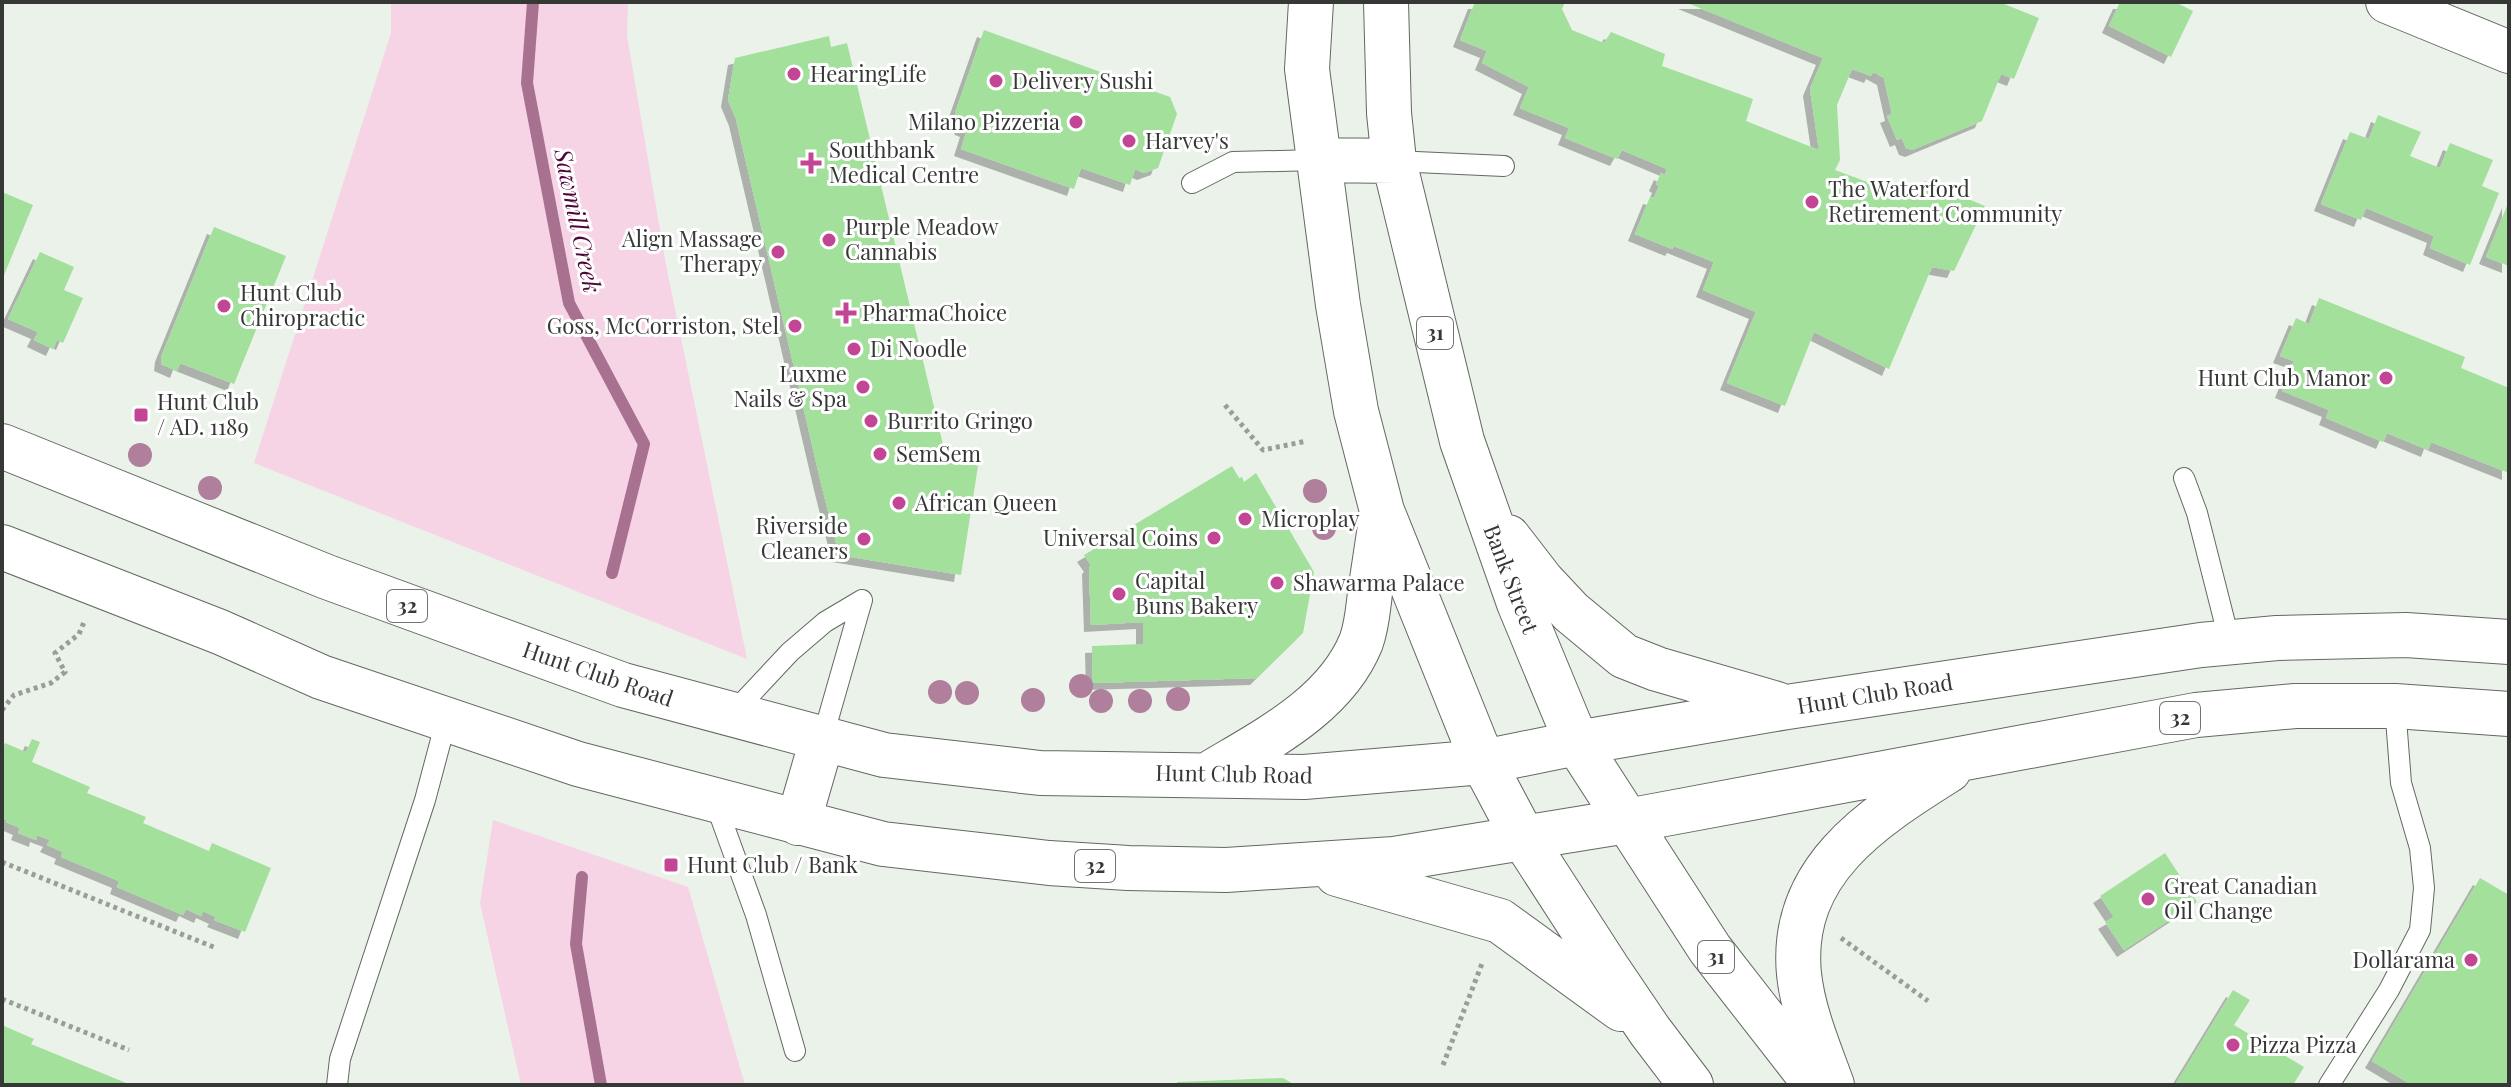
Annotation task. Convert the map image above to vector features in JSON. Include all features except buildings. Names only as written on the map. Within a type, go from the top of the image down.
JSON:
[{"type":"main road","points":[[1311,2],[1307,69],[1318,160],[1356,411],[1382,511],[1483,762],[1524,839],[1650,1031],[1691,1085]]},
{"type":"main road","name":"Bank Street","points":[[1386,2],[1389,113],[1394,161],[1446,380],[1482,503],[1519,603],[1577,743],[1710,949],[1816,1085]]},
{"type":"main road","points":[[1318,160],[1394,161]]},
{"type":"main road","name":"Hunt Club Road","points":[[2,446],[327,577],[623,685],[884,755],[1040,773],[1304,777],[1483,762],[1787,707],[2129,655],[2230,643],[2277,638],[2406,635],[2509,642]]},
{"type":"main road","points":[[1482,503],[1542,581],[1590,629],[1624,656],[1657,669],[1787,707]]},
{"type":"main road","points":[[1209,774],[1292,723],[1334,684],[1347,665],[1361,642],[1366,622],[1382,511]]},
{"type":"main road","name":"32","points":[[2,547],[220,632],[321,677],[578,764],[883,844],[1049,863],[1226,870],[1394,859],[1627,821],[2196,715],[2295,706],[2395,706],[2509,714]]},
{"type":"main road","points":[[798,823],[822,740]]},
{"type":"main road","points":[[1832,1085],[1805,1007],[1799,973],[1799,940],[1808,905],[1838,853],[1862,829],[1969,758]]},
{"type":"main road","points":[[1308,866],[1500,921],[1650,1031]]},
{"type":"street","points":[[2387,2],[2509,52]]},
{"type":"lane","points":[[1192,183],[1233,162],[1318,160]]},
{"type":"lane","points":[[1394,161],[1504,166]]},
{"type":"lane","points":[[2184,478],[2197,513],[2230,643]]},
{"type":"lane","points":[[731,715],[790,652],[825,622],[862,600],[822,740]]},
{"type":"lane","points":[[2329,1085],[2389,990],[2420,930],[2424,888],[2420,848],[2401,783],[2395,706]]},
{"type":"lane","points":[[337,1085],[340,1059],[425,800],[446,721]]},
{"type":"lane","points":[[714,799],[756,915],[795,1051]]},
{"type":"path","points":[[1225,405],[1263,450],[1307,441]]},
{"type":"path","points":[[2,710],[14,695],[51,683],[65,672],[55,653],[79,634],[100,585]]},
{"type":"path","points":[[2,862],[216,948]]},
{"type":"path","points":[[1840,937],[1928,1001]]},
{"type":"path","points":[[1443,1065],[1475,982]]},
{"type":"path","points":[[2,999],[129,1050]]},
{"type":"shaded area","points":[[391,2],[628,2],[627,36],[666,265],[747,659],[254,463],[391,33]]},
{"type":"shaded area","points":[[493,820],[688,887],[745,1085],[521,1085],[480,903]]},
{"type":"waterway","name":"Sawmill Creek","points":[[533,2],[527,83],[569,303],[644,444],[612,573]]},
{"type":"waterway","name":"Sawmill Creek","points":[[582,877],[576,944],[601,1085]]},
{"type":"place","name":"HearingLife","points":[[794,74]]},
{"type":"place","name":"Delivery Sushi","points":[[996,81]]},
{"type":"place","name":"Milano Pizzeria","points":[[1076,122]]},
{"type":"place","name":"Harvey's","points":[[1129,141]]},
{"type":"place","name":"Southbank Medical Centre","points":[[811,163]]},
{"type":"place","name":"The Waterford Retirement Community","points":[[1812,202]]},
{"type":"place","name":"Purple Meadow Cannabis","points":[[829,240]]},
{"type":"place","name":"Align Massage Therapy","points":[[778,252]]},
{"type":"place","name":"Hunt Club Chiropractic","points":[[224,306]]},
{"type":"place","name":"PharmaChoice","points":[[846,313]]},
{"type":"place","name":"Goss, McCorriston, Stel","points":[[795,326]]},
{"type":"place","name":"Di Noodle","points":[[854,349]]},
{"type":"place","name":"Hunt Club Manor","points":[[2386,378]]},
{"type":"place","name":"Luxme Nails & Spa","points":[[863,387]]},
{"type":"place","name":"Hunt Club / AD. 1189","points":[[141,415]]},
{"type":"place","name":"Burrito Gringo","points":[[871,421]]},
{"type":"place","name":"SemSem","points":[[880,454]]},
{"type":"place","name":"African Queen","points":[[899,503]]},
{"type":"place","name":"Microplay","points":[[1245,519]]},
{"type":"place","name":"Universal Coins","points":[[1214,538]]},
{"type":"place","name":"Riverside Cleaners","points":[[864,539]]},
{"type":"place","name":"Shawarma Palace","points":[[1277,583]]},
{"type":"place","name":"Capital Buns Bakery","points":[[1119,594]]},
{"type":"place","name":"Hunt Club / Bank","points":[[671,865]]},
{"type":"place","name":"Great Canadian Oil Change","points":[[2148,899]]},
{"type":"place","name":"Dollarama","points":[[2471,960]]},
{"type":"place","name":"Pizza Pizza","points":[[2233,1045]]}]
